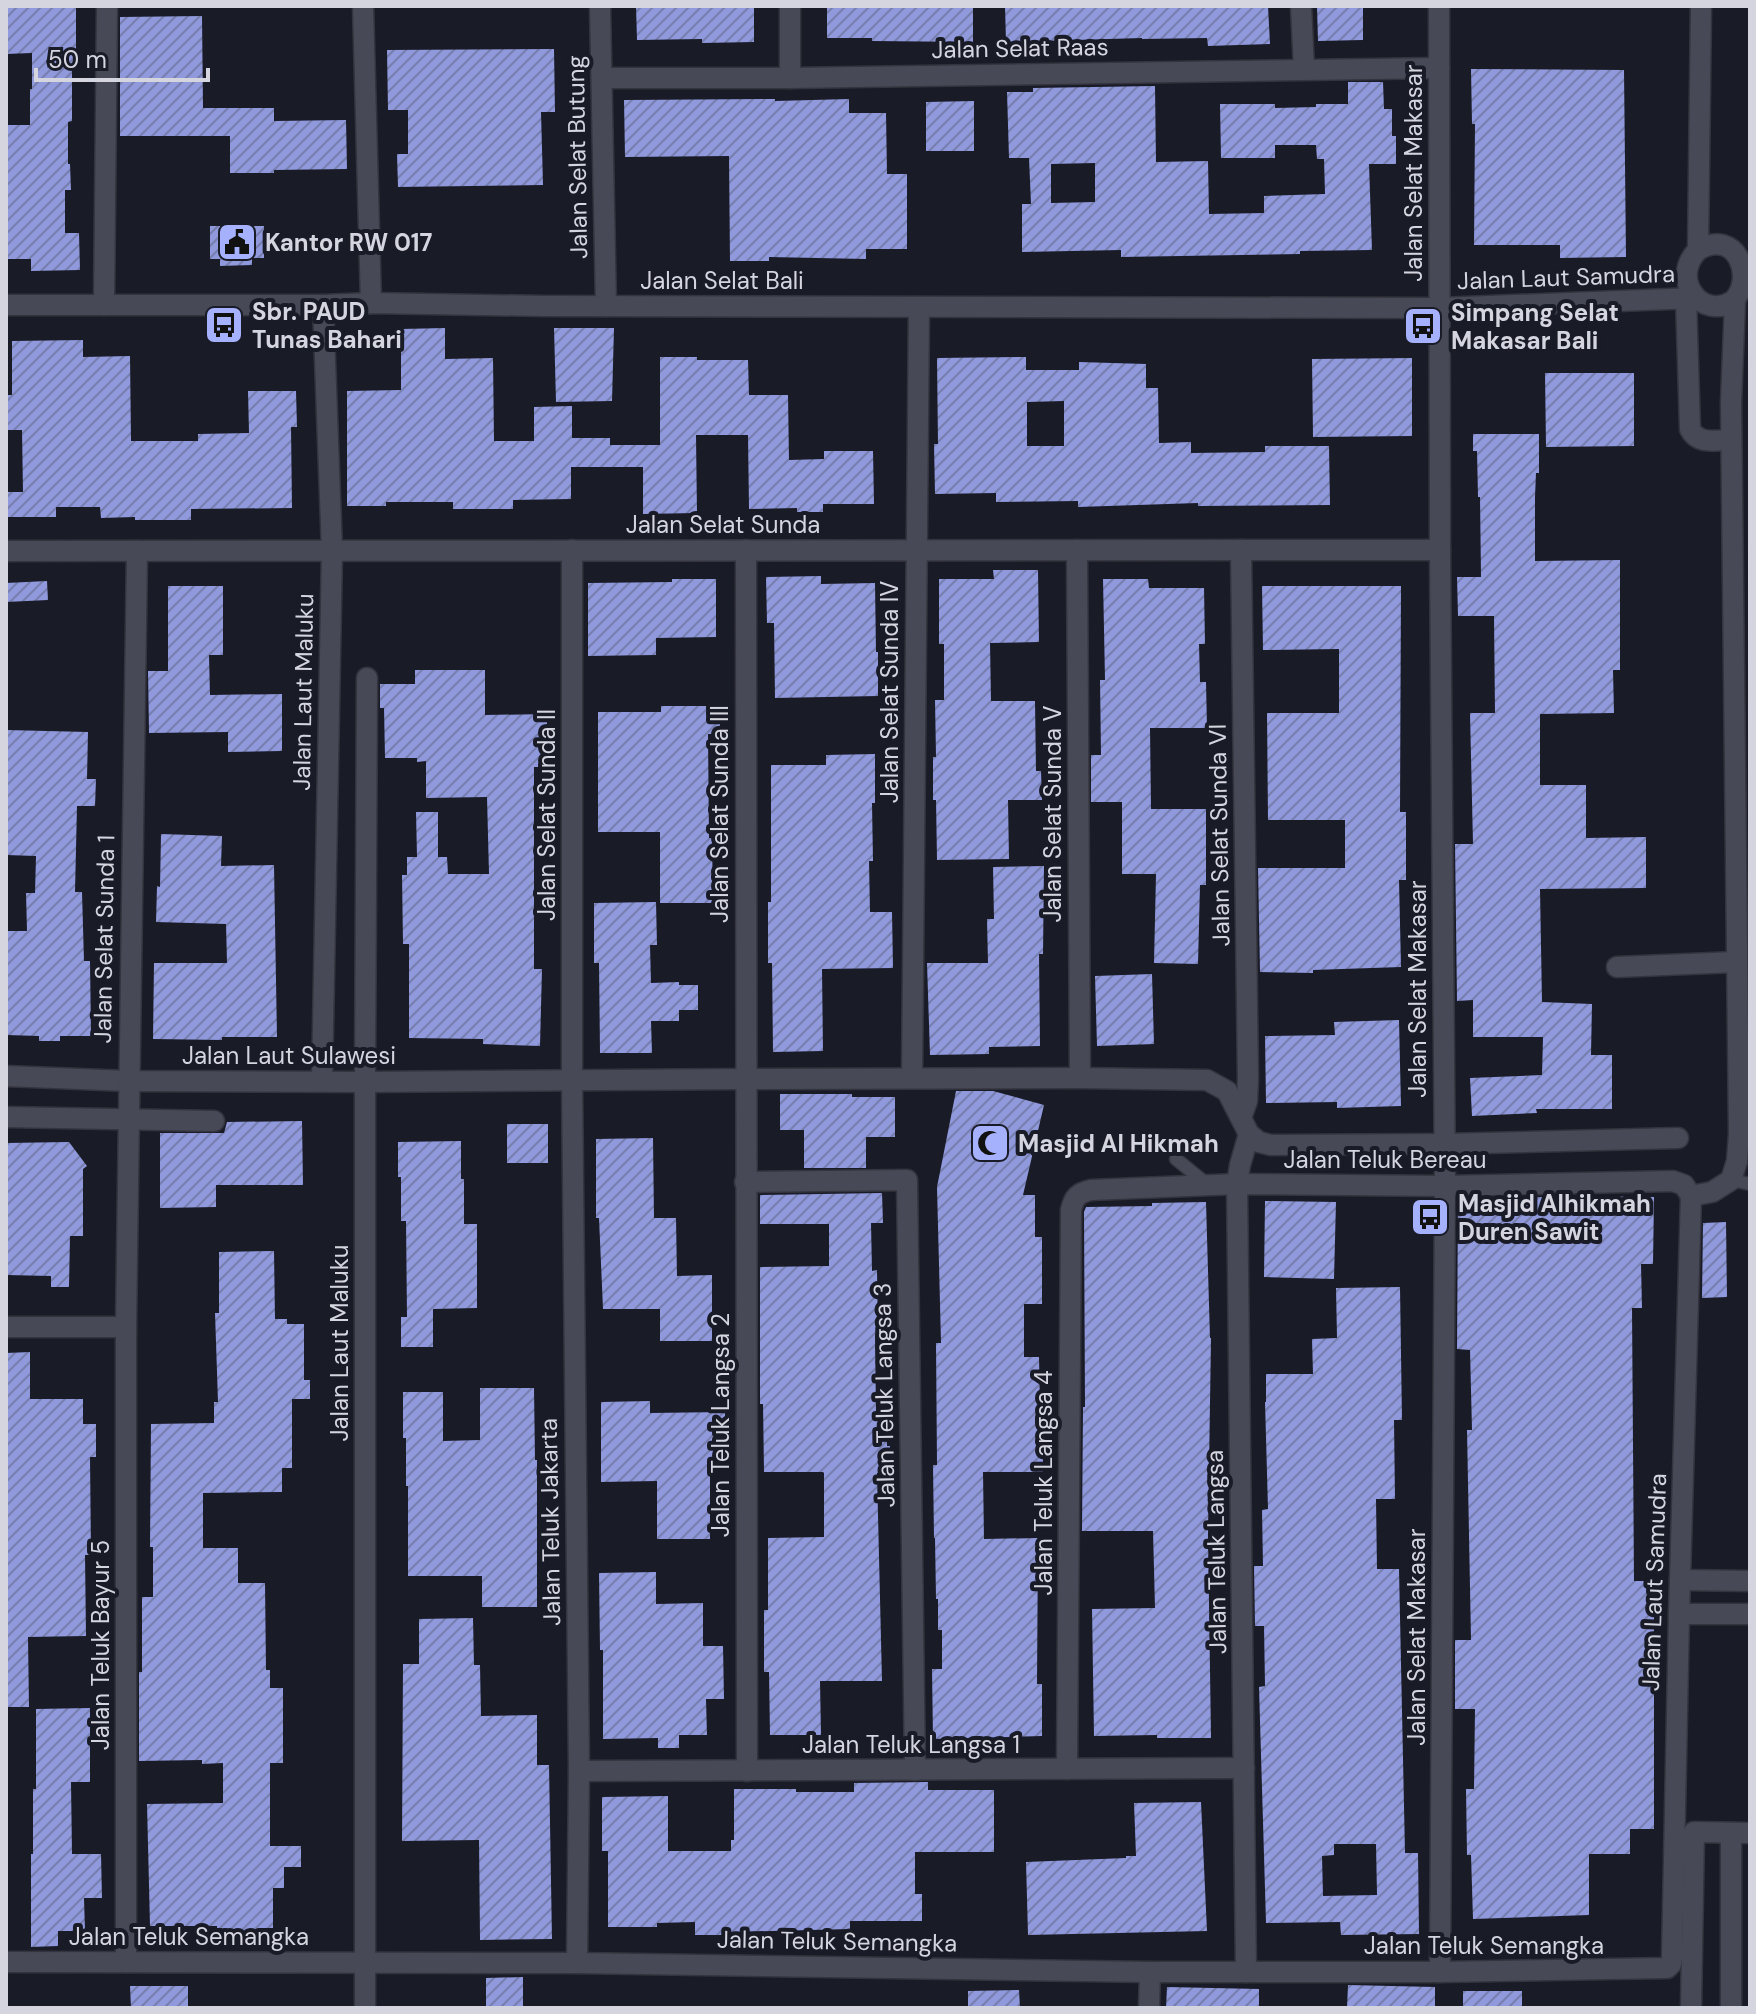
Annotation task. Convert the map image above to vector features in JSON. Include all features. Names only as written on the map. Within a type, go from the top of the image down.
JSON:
[{"type":"street","points":[[104,305],[107,6]]},
{"type":"street","points":[[363,6],[371,303]]},
{"type":"street","name":"Jalan Selat Butung","points":[[600,6],[606,306]]},
{"type":"street","points":[[790,6],[790,78]]},
{"type":"street","points":[[1301,6],[1304,69]]},
{"type":"street","name":"Jalan Selat Makasar","points":[[1439,6],[1445,1186],[1440,1972]]},
{"type":"street","points":[[1698,250],[1701,6]]},
{"type":"street","name":"Jalan Selat Raas","points":[[602,78],[1439,68]]},
{"type":"street","points":[[1691,298],[1715,306],[1735,301],[1749,281],[1742,248],[1716,243],[1707,245],[1698,250],[1686,273],[1691,298],[1690,429],[1694,437],[1703,441],[1731,440]]},
{"type":"street","name":"Jalan Laut Samudra","points":[[1439,308],[1691,298]]},
{"type":"street","points":[[1691,1196],[1740,1182],[1737,1161],[1731,440],[1735,301]]},
{"type":"street","name":"Jalan Selat Bali","points":[[6,305],[371,303],[1439,308]]},
{"type":"street","name":"Jalan Laut Maluku","points":[[322,1081],[332,551],[323,305]]},
{"type":"street","name":"Jalan Selat Sunda IV","points":[[912,1078],[919,307]]},
{"type":"street","name":"Jalan Selat Sunda II","points":[[572,550],[572,1080]]},
{"type":"street","name":"Jalan Selat Sunda III","points":[[745,1079],[746,550]]},
{"type":"street","name":"Jalan Selat Sunda V","points":[[1077,550],[1080,1078]]},
{"type":"street","name":"Jalan Selat Sunda VI","points":[[1241,550],[1248,1079],[1245,1126]]},
{"type":"street","name":"Jalan Selat Sunda","points":[[6,551],[1440,550]]},
{"type":"street","name":"Jalan Selat Sunda 1","points":[[126,1327],[137,551]]},
{"type":"street","name":"Jalan Laut Maluku","points":[[365,2008],[367,678]]},
{"type":"street","points":[[1617,967],[1736,962]]},
{"type":"street","name":"Jalan Laut Sulawesi","points":[[6,1076],[128,1081],[365,1082],[912,1078],[1207,1080],[1227,1091],[1245,1126]]},
{"type":"street","name":"Jalan Teluk Langsa 2","points":[[745,1079],[747,1771]]},
{"type":"street","name":"Jalan Teluk Jakarta","points":[[572,1080],[579,1771],[577,1963]]},
{"type":"street","points":[[6,1117],[214,1121]]},
{"type":"street","points":[[1245,1126],[1259,1142],[1271,1145],[1678,1138]]},
{"type":"street","name":"Jalan Teluk Langsa","points":[[1245,1126],[1237,1184],[1246,1972]]},
{"type":"street","name":"Jalan Teluk Langsa 3","points":[[745,1182],[907,1180],[915,1770]]},
{"type":"street","name":"Jalan Teluk Bereau","points":[[1074,1199],[1080,1193],[1091,1190],[1237,1184],[1445,1186],[1673,1181],[1684,1185],[1691,1196]]},
{"type":"street","name":"Jalan Laut Samudra","points":[[1667,1968],[1672,1958],[1684,1831],[1679,1614],[1691,1196]]},
{"type":"street","name":"Jalan Teluk Langsa 4","points":[[1067,1769],[1071,1210],[1074,1199]]},
{"type":"street","points":[[6,1327],[126,1327]]},
{"type":"street","name":"Jalan Teluk Bayur 5","points":[[126,1327],[126,1962]]},
{"type":"street","points":[[1680,1580],[1750,1581]]},
{"type":"street","points":[[1679,1614],[1750,1614]]},
{"type":"street","name":"Jalan Teluk Langsa 1","points":[[579,1771],[1244,1768]]},
{"type":"street","points":[[1691,2008],[1684,1831],[1740,1833],[1731,2008]]},
{"type":"street","name":"Jalan Teluk Semangka","points":[[6,1962],[577,1963],[1150,1972],[1667,1968]]},
{"type":"street","points":[[1149,2008],[1150,1972]]},
{"type":"lane","points":[[1176,1159],[1208,1185]]},
{"type":"building","points":[[6,6],[76,6],[72,121],[68,122],[71,190],[65,190],[65,233],[79,233],[80,270],[31,271],[31,259],[6,259],[6,125],[30,125],[32,53],[6,54]]},
{"type":"building","points":[[636,6],[754,6],[754,42],[637,40]]},
{"type":"building","points":[[827,6],[973,6],[973,42],[827,38]]},
{"type":"building","points":[[1005,6],[1268,6],[1270,44],[1208,46],[1207,38],[1006,42]]},
{"type":"building","points":[[1317,6],[1363,6],[1363,40],[1318,41]]},
{"type":"building","points":[[202,16],[203,108],[274,108],[274,121],[346,120],[347,169],[230,173],[230,136],[120,136],[120,17]]},
{"type":"building","points":[[554,49],[555,112],[541,112],[543,185],[398,187],[397,154],[408,154],[408,110],[388,110],[387,50]]},
{"type":"building","points":[[1471,69],[1624,70],[1626,257],[1560,258],[1560,245],[1474,245],[1475,124],[1472,124]]},
{"type":"building","points":[[1348,82],[1383,82],[1384,109],[1392,109],[1396,164],[1369,164],[1372,250],[1121,257],[1121,250],[1022,252],[1022,204],[1031,204],[1029,158],[1009,158],[1007,92],[1033,92],[1033,88],[1155,86],[1156,162],[1208,161],[1209,214],[1264,213],[1264,196],[1325,194],[1324,159],[1317,159],[1316,145],[1275,145],[1275,158],[1221,158],[1220,104],[1275,104],[1275,108],[1348,104]],"holes":[[[1095,163],[1095,202],[1051,203],[1051,164]]]},
{"type":"building","points":[[849,99],[849,113],[886,113],[887,174],[907,174],[907,249],[866,249],[866,259],[769,257],[769,261],[730,261],[729,156],[625,157],[624,100]]},
{"type":"building","points":[[974,101],[974,151],[926,151],[926,102]]},
{"type":"building","name":"Kantor RW 017","points":[[210,226],[264,226],[264,258],[252,258],[252,265],[220,266],[220,259],[210,259]]},
{"type":"building","points":[[445,328],[445,359],[493,358],[494,441],[534,441],[534,407],[572,406],[572,438],[610,438],[610,445],[660,445],[660,357],[748,360],[749,395],[788,395],[789,460],[824,459],[824,451],[873,451],[874,504],[823,504],[823,512],[797,512],[797,508],[749,509],[748,435],[696,435],[697,513],[643,514],[643,467],[571,467],[571,499],[513,500],[513,509],[453,509],[453,502],[386,502],[386,506],[347,506],[347,391],[401,390],[401,329]]},
{"type":"building","points":[[554,328],[614,328],[612,401],[556,402]]},
{"type":"building","points":[[83,340],[83,357],[130,356],[131,441],[198,441],[198,434],[249,433],[248,391],[296,391],[297,427],[291,427],[292,508],[191,509],[191,520],[101,518],[100,507],[56,507],[56,517],[6,517],[6,492],[23,492],[22,430],[6,430],[6,395],[12,395],[12,341]]},
{"type":"building","points":[[1026,357],[1026,370],[1079,370],[1079,362],[1146,364],[1146,388],[1158,388],[1159,443],[1191,442],[1191,453],[1265,452],[1265,446],[1329,446],[1330,505],[1198,506],[1198,503],[1078,507],[1078,501],[996,502],[996,493],[935,494],[937,358]],"holes":[[[1064,401],[1064,446],[1027,446],[1027,402]]]},
{"type":"building","points":[[1412,358],[1412,436],[1313,437],[1312,359]]},
{"type":"building","points":[[1545,373],[1634,373],[1634,446],[1546,447]]},
{"type":"building","points":[[1473,434],[1539,434],[1535,561],[1620,560],[1620,670],[1613,670],[1614,713],[1540,714],[1540,785],[1586,785],[1586,838],[1646,837],[1646,888],[1540,889],[1542,1002],[1592,1004],[1591,1055],[1612,1055],[1612,1109],[1536,1109],[1537,1113],[1472,1116],[1470,1078],[1542,1075],[1543,1037],[1473,1037],[1473,1000],[1457,1001],[1455,844],[1473,844],[1470,713],[1495,713],[1494,616],[1458,616],[1457,577],[1481,577],[1480,497]]},
{"type":"building","points":[[993,570],[1038,570],[1039,642],[990,643],[991,701],[1035,701],[1036,771],[1041,771],[1042,800],[1008,800],[1009,859],[937,860],[936,800],[933,800],[935,700],[944,700],[944,644],[939,644],[939,579],[994,579]]},
{"type":"building","points":[[821,576],[821,584],[875,583],[878,696],[775,698],[774,623],[767,623],[766,577]]},
{"type":"building","points":[[672,579],[716,579],[716,637],[656,638],[656,655],[588,656],[588,583],[672,582]]},
{"type":"building","points":[[1103,579],[1148,579],[1149,588],[1204,588],[1205,644],[1199,644],[1200,682],[1206,682],[1207,728],[1150,728],[1151,809],[1206,809],[1206,885],[1200,885],[1198,964],[1154,963],[1156,874],[1122,874],[1122,802],[1091,802],[1091,755],[1101,755],[1100,680],[1105,680]]},
{"type":"building","points":[[47,581],[48,600],[6,602],[6,583]]},
{"type":"building","points":[[168,586],[223,586],[223,655],[209,655],[210,695],[282,694],[282,751],[228,752],[228,732],[149,733],[148,671],[168,671]]},
{"type":"building","points":[[1262,586],[1401,586],[1400,812],[1406,812],[1406,880],[1399,880],[1401,967],[1313,970],[1313,973],[1260,972],[1258,868],[1345,868],[1345,820],[1268,820],[1267,713],[1339,713],[1339,649],[1263,650]]},
{"type":"building","points":[[415,670],[485,670],[485,715],[547,714],[547,767],[534,767],[534,969],[542,969],[540,1046],[483,1044],[483,1039],[409,1038],[409,944],[403,944],[402,875],[407,875],[407,857],[417,857],[416,812],[438,812],[438,857],[447,857],[448,874],[489,874],[487,797],[426,798],[426,761],[385,758],[380,684],[415,684]]},
{"type":"building","points":[[661,706],[720,706],[720,734],[708,734],[713,903],[660,903],[660,832],[598,832],[598,712],[661,712]]},
{"type":"building","points":[[6,730],[88,732],[87,779],[96,779],[95,806],[77,806],[75,892],[82,892],[84,961],[90,961],[91,1036],[60,1036],[60,1041],[39,1041],[39,1036],[6,1035],[6,931],[27,931],[26,893],[35,893],[36,856],[6,855]]},
{"type":"building","points":[[875,754],[873,861],[869,861],[870,912],[892,912],[893,968],[822,969],[823,1051],[773,1052],[772,963],[768,963],[771,765],[826,765],[826,755]]},
{"type":"building","points":[[161,834],[222,836],[221,866],[274,865],[277,1037],[153,1039],[154,963],[227,963],[226,924],[156,922]]},
{"type":"building","points":[[1044,866],[1043,954],[1039,954],[1040,1046],[989,1047],[989,1054],[930,1055],[927,963],[988,963],[987,919],[994,919],[993,867]]},
{"type":"building","points":[[656,902],[657,945],[650,945],[651,983],[698,985],[698,1010],[679,1010],[679,1021],[651,1021],[652,1053],[600,1053],[599,963],[594,963],[594,903]]},
{"type":"building","points":[[1152,974],[1154,1044],[1097,1046],[1095,976]]},
{"type":"building","points":[[1399,1020],[1401,1106],[1337,1108],[1337,1102],[1266,1103],[1265,1036],[1335,1035],[1334,1022]]},
{"type":"building","points":[[956,1091],[993,1091],[1044,1105],[1023,1195],[1035,1195],[1035,1237],[1042,1237],[1042,1304],[1024,1304],[1024,1357],[1039,1357],[1043,1472],[983,1472],[984,1539],[1038,1538],[1037,1684],[1042,1684],[1042,1736],[933,1739],[932,1669],[942,1669],[942,1630],[938,1630],[936,1599],[933,1465],[937,1465],[936,1343],[941,1343],[937,1187]]},
{"type":"building","points":[[780,1094],[895,1097],[895,1137],[866,1137],[866,1168],[804,1168],[804,1130],[780,1130]]},
{"type":"building","points":[[302,1121],[303,1185],[216,1185],[216,1207],[160,1208],[160,1133],[224,1133],[227,1122]]},
{"type":"building","points":[[507,1124],[548,1124],[548,1163],[507,1163]]},
{"type":"building","points":[[653,1138],[654,1218],[676,1218],[677,1276],[712,1275],[712,1341],[660,1341],[660,1309],[603,1309],[599,1218],[596,1218],[596,1139]]},
{"type":"building","points":[[461,1141],[464,1224],[477,1224],[477,1308],[433,1309],[433,1347],[401,1347],[401,1317],[407,1317],[406,1221],[401,1221],[398,1142]]},
{"type":"building","points":[[69,1142],[87,1166],[83,1169],[83,1236],[70,1236],[69,1287],[51,1287],[51,1276],[6,1275],[6,1143]]},
{"type":"building","points":[[882,1193],[883,1223],[871,1223],[872,1271],[877,1270],[876,1412],[886,1412],[887,1446],[890,1446],[890,1473],[877,1473],[882,1681],[820,1681],[821,1735],[770,1735],[769,1672],[764,1672],[768,1538],[824,1537],[824,1473],[764,1472],[763,1404],[760,1404],[760,1267],[829,1266],[829,1224],[760,1224],[760,1195]]},
{"type":"building","points":[[1654,1197],[1653,1264],[1641,1264],[1642,1308],[1632,1308],[1634,1581],[1654,1581],[1654,1829],[1630,1829],[1630,1854],[1589,1854],[1589,1915],[1473,1919],[1471,1855],[1467,1855],[1466,1789],[1474,1789],[1475,1709],[1455,1709],[1455,1640],[1471,1640],[1467,1430],[1472,1430],[1470,1350],[1457,1349],[1458,1199]]},
{"type":"building","points":[[1265,1201],[1336,1202],[1334,1279],[1264,1277]]},
{"type":"building","points":[[1206,1202],[1211,1338],[1208,1534],[1211,1738],[1094,1736],[1092,1609],[1155,1608],[1153,1531],[1082,1531],[1084,1212],[1086,1207]]},
{"type":"building","points":[[1726,1222],[1727,1297],[1702,1298],[1703,1223]]},
{"type":"building","points":[[274,1251],[275,1319],[287,1319],[287,1324],[304,1324],[304,1380],[310,1380],[310,1399],[292,1399],[292,1468],[282,1468],[282,1492],[203,1493],[203,1548],[238,1548],[238,1583],[265,1583],[266,1670],[270,1670],[270,1688],[283,1688],[283,1763],[270,1763],[270,1846],[301,1846],[301,1867],[284,1867],[284,1888],[273,1888],[273,1928],[258,1928],[258,1943],[222,1943],[222,1928],[217,1926],[150,1926],[147,1804],[223,1803],[223,1763],[202,1764],[202,1760],[139,1761],[142,1597],[153,1597],[153,1547],[150,1547],[151,1424],[214,1423],[214,1402],[218,1402],[215,1313],[219,1313],[219,1252]]},
{"type":"building","points":[[1400,1287],[1402,1420],[1394,1420],[1395,1499],[1376,1499],[1377,1569],[1399,1569],[1405,1853],[1418,1853],[1419,1934],[1341,1935],[1340,1922],[1266,1923],[1259,1687],[1265,1686],[1264,1626],[1255,1626],[1254,1566],[1263,1566],[1262,1510],[1268,1509],[1266,1374],[1313,1374],[1312,1339],[1337,1338],[1336,1288]],"holes":[[[1334,1844],[1376,1844],[1377,1895],[1323,1896],[1322,1856],[1334,1855]]]},
{"type":"building","points":[[30,1352],[30,1399],[83,1399],[83,1424],[96,1424],[96,1457],[90,1457],[91,1555],[85,1555],[86,1636],[28,1637],[29,1707],[6,1707],[6,1353]]},
{"type":"building","points":[[480,1388],[534,1388],[537,1607],[482,1607],[482,1576],[408,1576],[408,1486],[406,1438],[403,1438],[403,1392],[443,1392],[443,1441],[480,1440]]},
{"type":"building","points":[[650,1401],[650,1413],[725,1412],[725,1468],[710,1469],[710,1539],[657,1539],[657,1481],[601,1482],[601,1402]]},
{"type":"building","points":[[656,1572],[656,1604],[703,1603],[703,1646],[723,1646],[724,1699],[706,1699],[707,1735],[679,1735],[679,1748],[658,1748],[658,1738],[603,1739],[599,1573]]},
{"type":"building","points":[[473,1618],[474,1665],[480,1665],[481,1716],[537,1715],[537,1765],[549,1765],[552,1939],[480,1940],[479,1840],[402,1841],[403,1664],[419,1664],[419,1619]]},
{"type":"building","points":[[90,1708],[90,1782],[71,1782],[72,1854],[101,1854],[102,1898],[84,1898],[85,1931],[58,1931],[58,1946],[31,1947],[36,1709]]},
{"type":"building","points":[[928,1782],[928,1790],[994,1790],[994,1852],[915,1852],[915,1894],[922,1894],[922,1921],[850,1921],[850,1929],[728,1932],[728,1935],[695,1935],[695,1922],[657,1923],[657,1927],[608,1927],[608,1851],[602,1851],[602,1797],[668,1796],[668,1851],[731,1851],[731,1840],[734,1840],[734,1789],[854,1792],[854,1783]]},
{"type":"building","points":[[1201,1802],[1207,1931],[1028,1935],[1026,1862],[1136,1856],[1134,1803]]},
{"type":"building","points":[[523,1977],[523,2008],[486,2008],[486,1978]]},
{"type":"building","points":[[1348,1985],[1435,1987],[1435,2008],[1347,2008]]},
{"type":"building","points":[[130,1986],[188,1986],[188,2008],[131,2008]]},
{"type":"building","points":[[1167,1987],[1259,1989],[1259,2008],[1166,2008]]},
{"type":"building","points":[[1019,1990],[1020,2008],[968,2008],[968,1991]]},
{"type":"building","points":[[1463,1991],[1522,1991],[1522,2008],[1463,2008]]},
{"type":"place","name":"Kantor RW 017","points":[[237,242]]},
{"type":"place","name":"Sbr. PAUD Tunas Bahari","points":[[224,325]]},
{"type":"place","name":"Simpang Selat Makasar Bali","points":[[1423,326]]},
{"type":"place","name":"Masjid Al Hikmah","points":[[990,1143]]},
{"type":"place","name":"Masjid Alhikmah Duren Sawit","points":[[1430,1217]]}]
